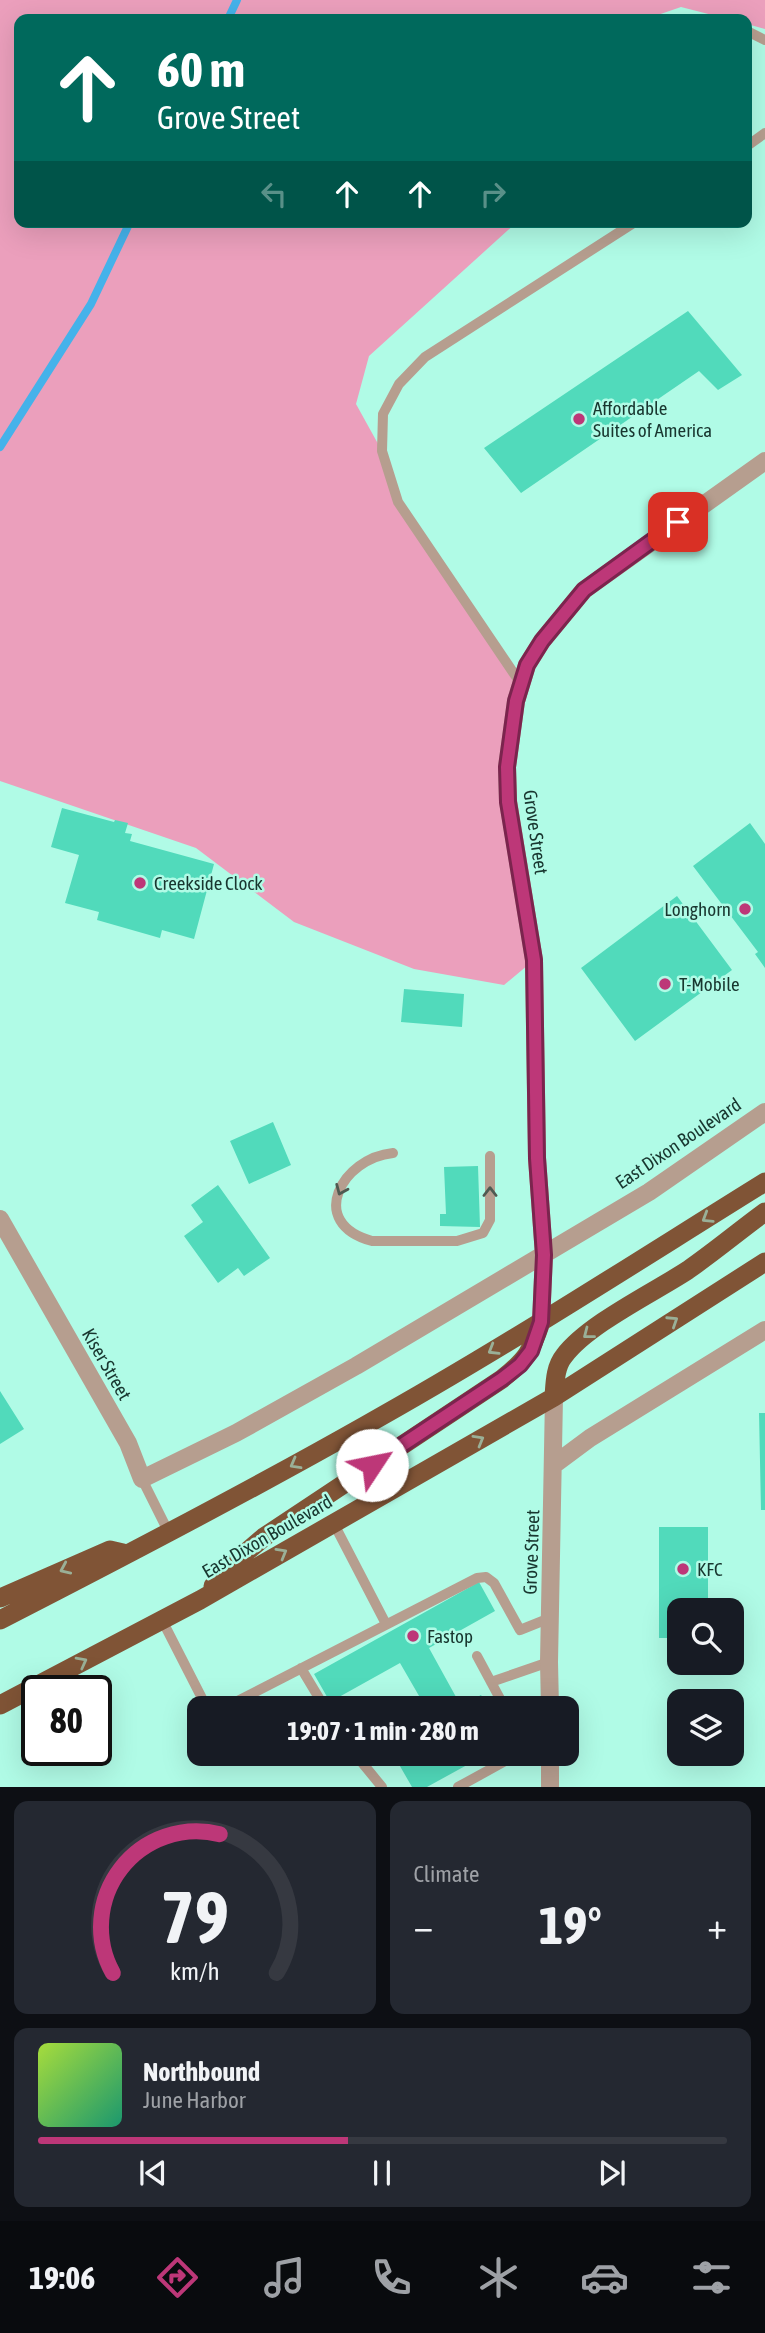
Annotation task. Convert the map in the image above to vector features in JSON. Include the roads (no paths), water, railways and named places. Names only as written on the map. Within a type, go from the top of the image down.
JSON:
[{"type":"highway","points":[[0,1620],[169,1533],[366,1425],[541,1322],[765,1182]]},
{"type":"highway","points":[[554,1397],[556,1373],[562,1358],[573,1345],[593,1329],[690,1268],[765,1212]]},
{"type":"highway","name":"East Dixon Boulevard","points":[[0,1705],[200,1600],[554,1397],[765,1262]]},
{"type":"highway","points":[[200,1600],[236,1561],[264,1537],[520,1365],[531,1351],[541,1322]]},
{"type":"highway","points":[[0,1598],[110,1550],[127,1555]]},
{"type":"street","name":"Grove Street","points":[[541,1322],[544,1255],[537,1158],[534,960],[508,802],[509,737],[521,684],[527,665],[542,641],[584,590],[765,461]]},
{"type":"street","name":"East Dixon Boulevard","points":[[142,1479],[236,1433],[544,1255],[649,1192],[765,1112]]},
{"type":"street","name":"Kiser Street","points":[[0,1219],[128,1443],[142,1479]]},
{"type":"street","points":[[555,1464],[590,1438],[765,1330]]},
{"type":"street","name":"Grove Street","points":[[550,1696],[554,1397]]},
{"type":"street","points":[[550,1787],[551,1766]]},
{"type":"lane","points":[[521,684],[398,502],[382,452],[383,415],[399,384],[425,357],[626,228]]},
{"type":"lane","points":[[393,1153],[369,1159],[351,1172],[340,1185],[336,1196],[337,1215],[341,1225],[359,1238],[372,1241],[457,1241],[483,1233],[490,1220],[490,1156]]},
{"type":"lane","name":"Kiser Street","points":[[142,1479],[169,1533]]},
{"type":"lane","points":[[334,1524],[386,1624]]},
{"type":"lane","points":[[247,1696],[477,1578],[485,1577],[494,1583],[520,1630],[550,1618]]},
{"type":"lane","points":[[162,1620],[200,1696]]},
{"type":"lane","points":[[477,1656],[499,1696]]},
{"type":"lane","points":[[491,1682],[549,1662]]},
{"type":"lane","points":[[301,1668],[318,1696]]},
{"type":"lane","points":[[365,1766],[382,1787]]},
{"type":"lane","points":[[458,1787],[497,1766]]},
{"type":"waterway","points":[[230,14],[237,0]]},
{"type":"waterway","points":[[0,447],[91,304],[127,228]]},
{"type":"place","name":"Affordable Suites of America","points":[[579,419]]},
{"type":"place","name":"Creekside Clock","points":[[140,883]]},
{"type":"place","name":"Longhorn","points":[[745,909]]},
{"type":"place","name":"T-Mobile","points":[[665,984]]},
{"type":"place","name":"KFC","points":[[683,1569]]},
{"type":"place","name":"Fastop","points":[[413,1636]]}]
